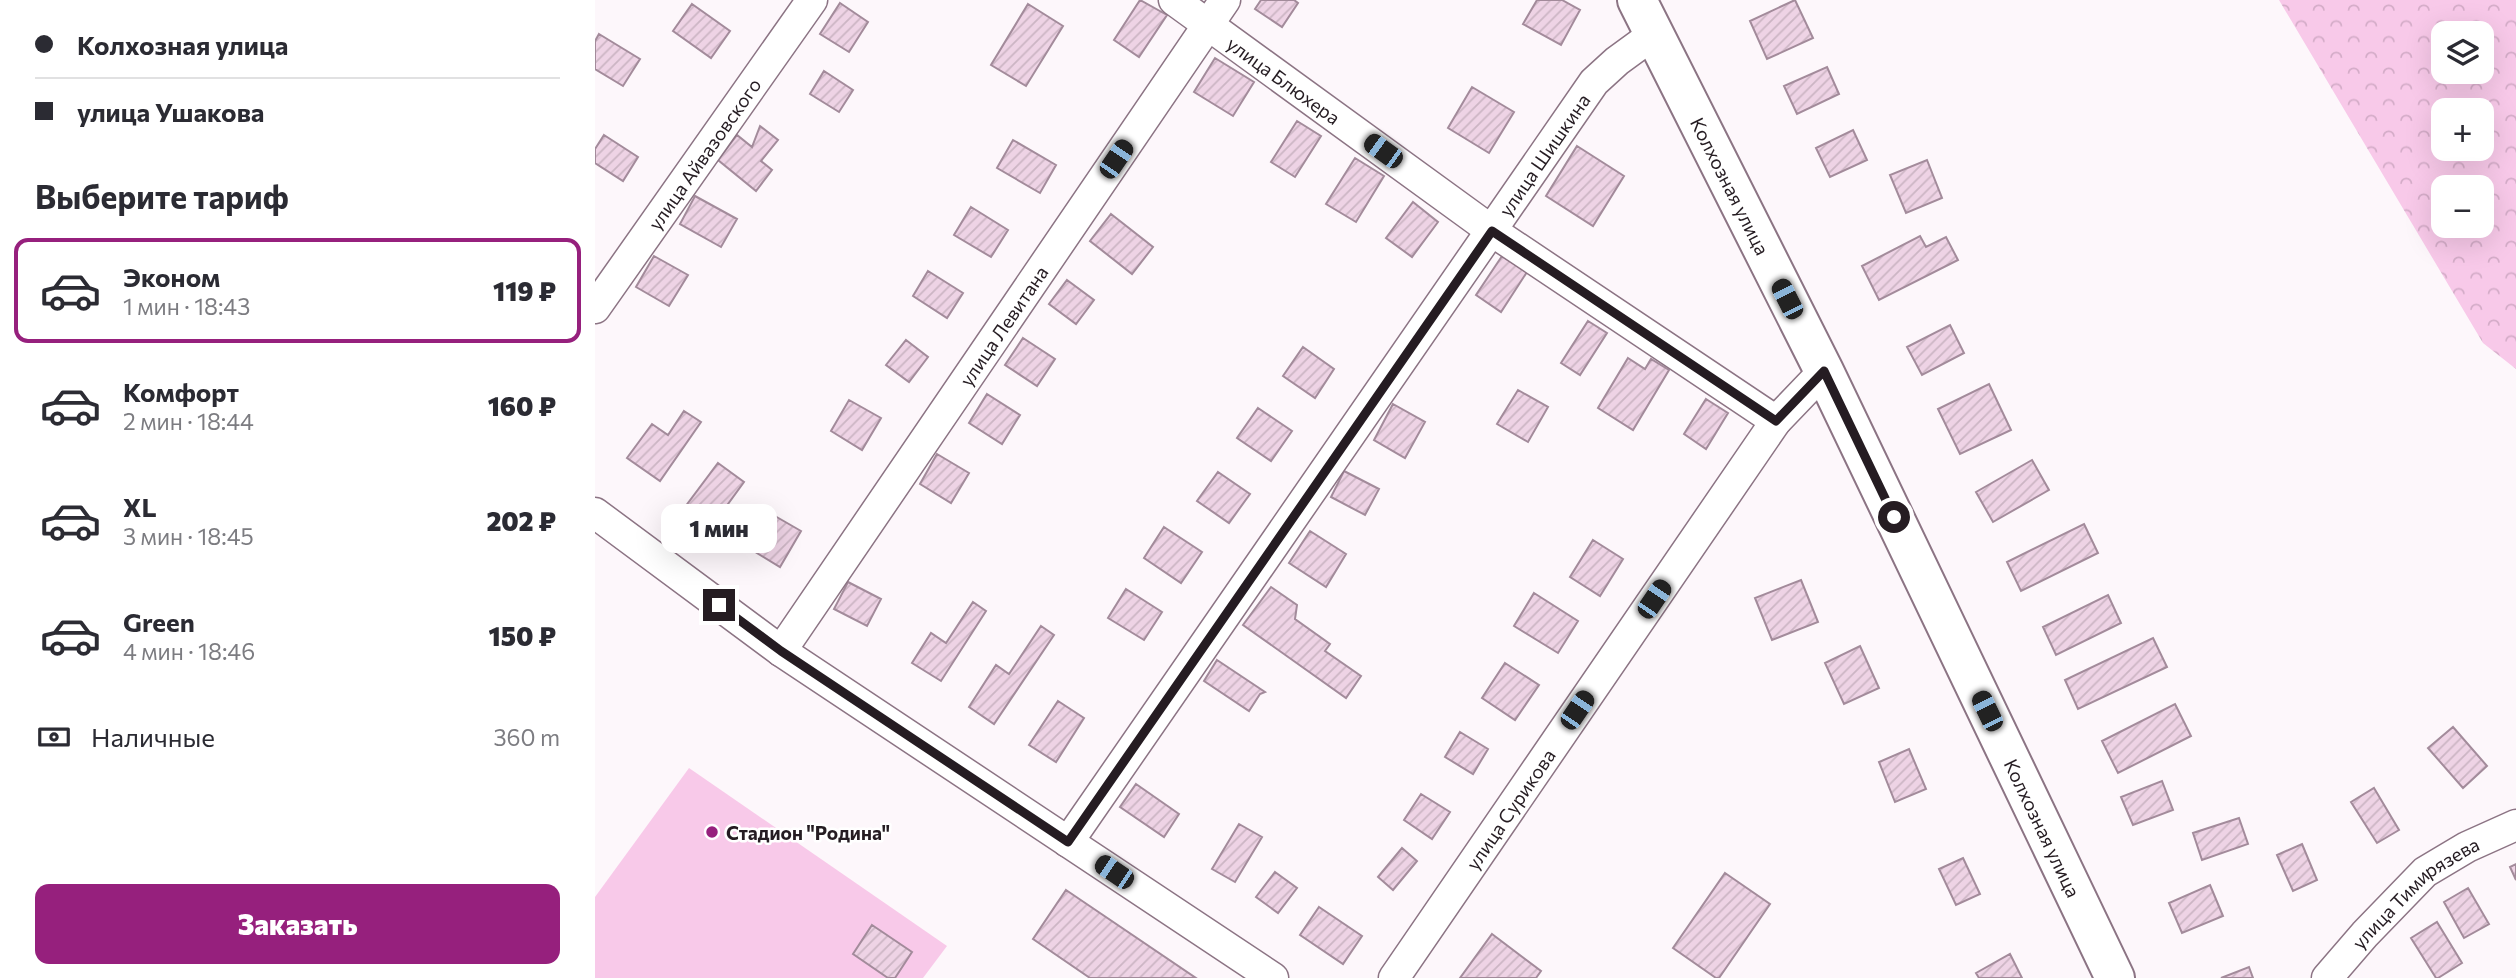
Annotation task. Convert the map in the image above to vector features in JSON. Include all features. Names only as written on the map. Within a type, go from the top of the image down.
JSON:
[{"type":"main road","name":"Колхозная улица","points":[[1637,0],[1824,371],[2115,978]]},
{"type":"street","name":"улица Айвазовского","points":[[595,308],[812,0]]},
{"type":"street","name":"улица Блюхера","points":[[1174,0],[1492,231],[1776,421]]},
{"type":"street","name":"улица Левитана","points":[[781,651],[1225,0]]},
{"type":"street","name":"улица Шишкина","points":[[1068,842],[1594,82],[1616,61],[1654,34]]},
{"type":"street","name":"улица Сурикова","points":[[1394,978],[1776,421],[1824,371]]},
{"type":"street","points":[[595,513],[781,651],[1273,978]]},
{"type":"street","name":"улица Тимирязева","points":[[2327,978],[2425,872],[2467,846],[2516,825]]},
{"type":"green space","points":[[2279,0],[2516,0],[2516,369],[2483,343]]},
{"type":"green space","name":"Стадион \"Родина\"","points":[[689,768],[947,946],[923,978],[595,978],[595,897]]},
{"type":"building","points":[[1140,0],[1167,15],[1139,57],[1114,40]]},
{"type":"building","points":[[1261,0],[1294,0],[1298,3],[1282,27],[1255,9]]},
{"type":"building","points":[[1537,0],[1562,0],[1580,10],[1561,45],[1523,24]]},
{"type":"building","points":[[1795,0],[1813,38],[1767,59],[1750,21]]},
{"type":"building","points":[[840,3],[868,22],[849,52],[820,34]]},
{"type":"building","points":[[692,4],[730,31],[711,58],[673,31]]},
{"type":"building","points":[[1028,4],[1063,26],[1026,86],[991,65]]},
{"type":"building","points":[[599,34],[640,59],[623,86],[595,69],[595,41]]},
{"type":"building","points":[[1215,58],[1254,82],[1233,116],[1194,92]]},
{"type":"building","points":[[1827,67],[1839,94],[1797,114],[1784,86]]},
{"type":"building","points":[[824,71],[853,90],[839,112],[810,94]]},
{"type":"building","points":[[1472,87],[1514,112],[1489,153],[1448,128]]},
{"type":"building","points":[[1297,121],[1321,136],[1295,177],[1271,162]]},
{"type":"building","points":[[760,126],[778,140],[761,161],[772,170],[756,191],[718,160],[737,135],[752,147]]},
{"type":"building","points":[[1853,130],[1867,160],[1830,177],[1816,148]]},
{"type":"building","points":[[604,135],[638,157],[623,181],[595,163],[595,149]]},
{"type":"building","points":[[1013,140],[1056,165],[1040,193],[997,168]]},
{"type":"building","points":[[1577,146],[1624,176],[1593,226],[1546,196]]},
{"type":"building","points":[[1355,158],[1384,176],[1356,222],[1326,204]]},
{"type":"building","points":[[1927,160],[1942,198],[1906,213],[1890,175]]},
{"type":"building","points":[[695,196],[737,219],[721,247],[680,224]]},
{"type":"building","points":[[1413,202],[1438,222],[1412,257],[1386,238]]},
{"type":"building","points":[[971,207],[1008,230],[991,257],[954,235]]},
{"type":"building","points":[[1111,214],[1153,247],[1132,274],[1090,241]]},
{"type":"building","points":[[1920,236],[1926,247],[1946,237],[1958,260],[1879,300],[1862,266]]},
{"type":"building","points":[[654,256],[688,275],[669,306],[636,287]]},
{"type":"building","points":[[1502,256],[1527,272],[1501,312],[1476,295]]},
{"type":"building","points":[[928,271],[963,293],[947,318],[913,296]]},
{"type":"building","points":[[1067,280],[1094,300],[1076,324],[1049,304]]},
{"type":"building","points":[[1588,321],[1607,333],[1580,375],[1561,363]]},
{"type":"building","points":[[1950,325],[1964,353],[1922,375],[1907,347]]},
{"type":"building","points":[[1023,338],[1055,359],[1037,386],[1005,365]]},
{"type":"building","points":[[906,340],[928,357],[909,382],[886,365]]},
{"type":"building","points":[[1303,347],[1334,369],[1315,398],[1283,376]]},
{"type":"building","points":[[1628,358],[1645,369],[1651,359],[1669,370],[1633,430],[1598,408]]},
{"type":"building","points":[[1989,384],[2011,430],[1960,454],[1938,409]]},
{"type":"building","points":[[1518,390],[1548,407],[1528,442],[1497,424]]},
{"type":"building","points":[[987,394],[1020,415],[1002,444],[969,423]]},
{"type":"building","points":[[1706,399],[1728,413],[1706,449],[1684,434]]},
{"type":"building","points":[[849,400],[881,418],[862,450],[831,431]]},
{"type":"building","points":[[1393,404],[1425,422],[1405,458],[1374,440]]},
{"type":"building","points":[[1258,408],[1292,431],[1271,461],[1237,438]]},
{"type":"building","points":[[684,411],[701,422],[660,481],[627,458],[652,424],[668,435]]},
{"type":"building","points":[[937,454],[969,473],[951,503],[920,484]]},
{"type":"building","points":[[2032,460],[2049,490],[1993,522],[1976,492]]},
{"type":"building","points":[[718,463],[744,482],[712,526],[685,507]]},
{"type":"building","points":[[1344,471],[1379,489],[1365,515],[1331,497]]},
{"type":"building","points":[[1218,472],[1250,494],[1229,523],[1197,501]]},
{"type":"building","points":[[768,512],[801,531],[780,567],[747,547]]},
{"type":"building","points":[[2084,524],[2098,553],[2021,591],[2007,562]]},
{"type":"building","points":[[1164,527],[1202,552],[1181,583],[1144,558]]},
{"type":"building","points":[[1310,531],[1346,554],[1326,587],[1289,563]]},
{"type":"building","points":[[1593,540],[1623,559],[1600,596],[1570,577]]},
{"type":"building","points":[[1801,580],[1818,622],[1772,640],[1755,598]]},
{"type":"building","points":[[848,582],[881,599],[867,626],[834,609]]},
{"type":"building","points":[[1271,587],[1297,605],[1295,619],[1330,644],[1325,651],[1361,676],[1346,698],[1243,625]]},
{"type":"building","points":[[1126,589],[1162,612],[1144,640],[1108,618]]},
{"type":"building","points":[[1534,593],[1578,621],[1558,653],[1514,626]]},
{"type":"building","points":[[2108,595],[2121,623],[2056,655],[2043,627]]},
{"type":"building","points":[[973,602],[986,611],[941,681],[912,663],[931,633],[946,643]]},
{"type":"building","points":[[1041,626],[1054,635],[994,724],[969,707],[996,665],[1009,674]]},
{"type":"building","points":[[2153,638],[2167,667],[2078,709],[2065,680]]},
{"type":"building","points":[[1860,646],[1879,688],[1844,704],[1825,663]]},
{"type":"building","points":[[1217,660],[1265,692],[1260,694],[1249,711],[1204,681]]},
{"type":"building","points":[[1505,663],[1539,685],[1515,720],[1482,698]]},
{"type":"building","points":[[1058,701],[1084,718],[1056,762],[1029,745]]},
{"type":"building","points":[[2175,704],[2191,736],[2118,773],[2102,741]]},
{"type":"building","points":[[2453,727],[2487,766],[2463,788],[2428,748]]},
{"type":"building","points":[[1460,732],[1488,749],[1473,774],[1445,757]]},
{"type":"building","points":[[1909,749],[1926,789],[1895,802],[1879,762]]},
{"type":"building","points":[[2162,781],[2173,810],[2133,825],[2121,797]]},
{"type":"building","points":[[1136,784],[1179,814],[1164,837],[1120,807]]},
{"type":"building","points":[[2374,788],[2399,830],[2377,843],[2351,802]]},
{"type":"building","points":[[1421,794],[1450,812],[1432,839],[1404,820]]},
{"type":"building","points":[[2239,818],[2248,844],[2202,860],[2193,833]]},
{"type":"building","points":[[1239,824],[1262,837],[1235,882],[1212,869]]},
{"type":"building","points":[[2302,844],[2317,880],[2293,891],[2277,855]]},
{"type":"building","points":[[1402,848],[1417,861],[1393,890],[1378,877]]},
{"type":"building","points":[[1963,858],[1980,894],[1956,905],[1939,869]]},
{"type":"building","points":[[2516,864],[2516,880],[2510,867]]},
{"type":"building","points":[[1275,872],[1297,888],[1278,913],[1256,897]]},
{"type":"building","points":[[1725,873],[1770,904],[1719,978],[1716,978],[1673,948]]},
{"type":"building","points":[[2210,885],[2223,916],[2182,933],[2169,903]]},
{"type":"building","points":[[2468,888],[2489,924],[2464,938],[2444,902]]},
{"type":"building","points":[[1066,890],[1196,978],[1090,978],[1033,939]]},
{"type":"building","points":[[1319,907],[1362,936],[1343,964],[1300,935]]},
{"type":"building","points":[[2437,922],[2462,963],[2436,978],[2411,938]]},
{"type":"building","points":[[872,925],[912,952],[895,978],[888,978],[853,954]]},
{"type":"building","points":[[1492,934],[1541,971],[1536,978],[1460,978]]},
{"type":"building","points":[[2010,954],[2022,978],[1979,978],[1976,973]]},
{"type":"building","points":[[2249,967],[2253,978],[2221,978]]},
{"type":"place","name":"Стадион \"Родина\"","points":[[712,832]]},
{"type":"route","points":[[719,605],[781,651],[1068,842],[1492,231],[1776,421],[1824,371],[1894,517]]}]
